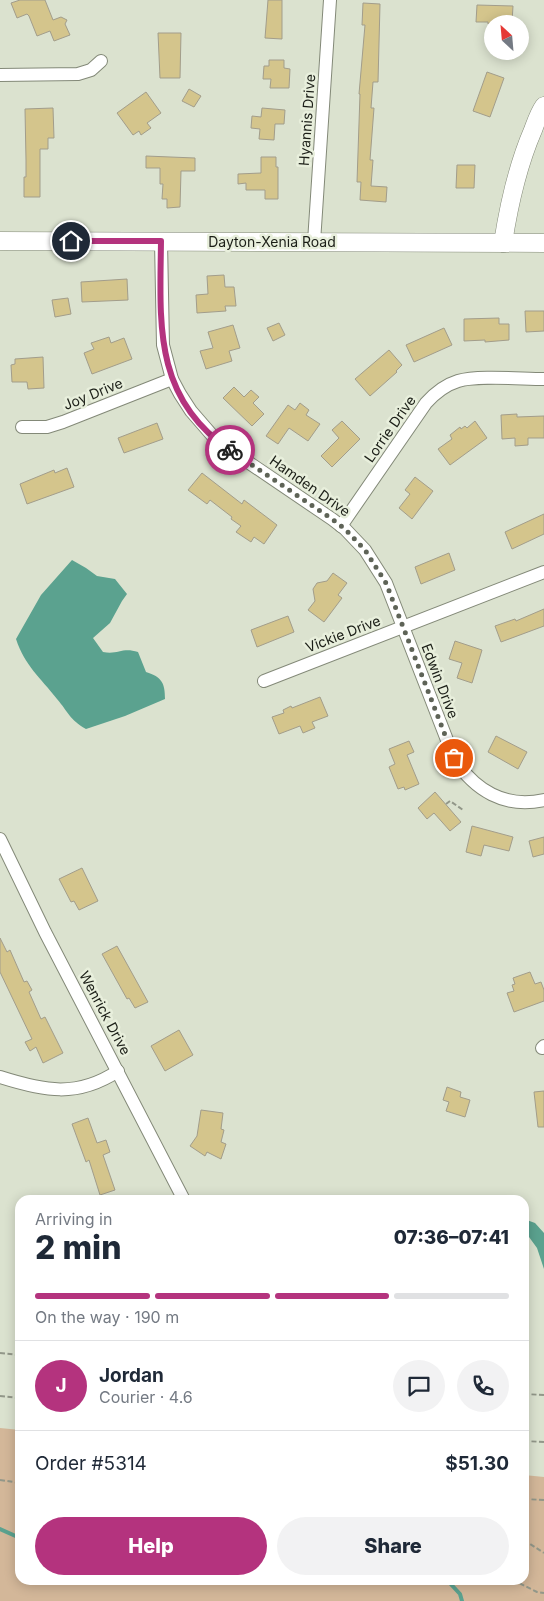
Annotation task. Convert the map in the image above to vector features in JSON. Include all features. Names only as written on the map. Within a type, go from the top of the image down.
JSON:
[{"type":"main road","points":[[503,243],[518,168],[543,103]]},
{"type":"main road","name":"Dayton-Xenia Road","points":[[0,241],[544,243]]},
{"type":"street","name":"Hyannis Drive","points":[[314,242],[330,0]]},
{"type":"street","points":[[0,75],[78,74],[90,70],[101,61]]},
{"type":"street","name":"Hamden Drive","points":[[161,241],[163,345],[172,379],[191,411],[217,441],[341,526],[357,541],[386,583],[403,627]]},
{"type":"street","name":"Joy Drive","points":[[22,427],[47,427],[63,422],[172,379]]},
{"type":"street","name":"Lorrie Drive","points":[[341,526],[426,403],[437,392],[462,380],[544,379]]},
{"type":"street","name":"Vickie Drive","points":[[264,681],[544,572]]},
{"type":"street","name":"Edwin Drive","points":[[403,627],[454,758],[462,771],[488,793],[504,799],[522,802],[544,800]]},
{"type":"street","name":"Wenrick Drive","points":[[0,840],[45,932],[181,1195]]},
{"type":"street","points":[[0,1077],[33,1087],[56,1090],[92,1084],[118,1070]]},
{"type":"path","points":[[446,804],[450,801],[463,810]]},
{"type":"path","points":[[0,1353],[15,1354]]},
{"type":"path","points":[[529,1394],[544,1396]]},
{"type":"path","points":[[0,1396],[15,1398]]},
{"type":"path","points":[[529,1441],[544,1442]]},
{"type":"path","points":[[0,1480],[15,1482]]},
{"type":"path","points":[[529,1499],[544,1500]]},
{"type":"path","points":[[529,1544],[544,1554]]},
{"type":"path","points":[[523,1585],[537,1592],[544,1593]]},
{"type":"shaded area","points":[[0,1428],[15,1430],[15,1585],[529,1585],[529,1476],[544,1477],[544,1601],[0,1601]]},
{"type":"water","points":[[72,560],[97,576],[115,579],[127,594],[110,623],[93,638],[103,652],[113,653],[128,650],[138,652],[146,672],[162,681],[165,693],[165,699],[125,716],[86,729],[73,719],[34,671],[24,657],[16,639],[41,595]]},
{"type":"water","points":[[529,1221],[535,1223],[544,1233],[544,1269],[537,1248],[529,1237]]},
{"type":"building","points":[[20,0],[45,0],[53,20],[61,17],[67,20],[65,24],[70,35],[54,41],[50,31],[37,36],[27,14],[17,18],[11,3]]},
{"type":"building","points":[[268,0],[282,0],[282,39],[265,38]]},
{"type":"building","points":[[363,3],[380,4],[378,82],[373,82],[371,108],[374,108],[370,160],[373,160],[371,186],[387,187],[386,202],[360,200],[361,182],[357,182],[359,94],[365,25],[362,25]]},
{"type":"building","points":[[477,5],[513,6],[512,15],[484,15],[484,22],[476,22]]},
{"type":"building","points":[[158,33],[181,33],[180,78],[160,78]]},
{"type":"building","points":[[269,60],[284,60],[284,68],[290,69],[289,88],[270,88],[271,79],[263,79],[264,66],[269,66]]},
{"type":"building","points":[[487,72],[504,78],[490,117],[473,111]]},
{"type":"building","points":[[189,89],[201,96],[194,107],[182,101]]},
{"type":"building","points":[[146,92],[161,113],[147,123],[151,128],[141,135],[139,131],[133,135],[117,113]]},
{"type":"building","points":[[53,108],[54,138],[48,138],[48,149],[40,149],[40,197],[24,197],[24,177],[26,177],[25,109]]},
{"type":"building","points":[[262,108],[285,110],[284,124],[275,124],[274,140],[259,139],[260,129],[251,128],[252,116],[261,117]]},
{"type":"building","points":[[146,156],[195,158],[195,171],[181,171],[180,207],[167,208],[167,199],[162,199],[163,184],[160,184],[160,168],[146,168]]},
{"type":"building","points":[[261,157],[276,157],[276,167],[278,167],[278,199],[265,199],[265,190],[246,190],[246,183],[238,184],[238,174],[261,173]]},
{"type":"building","points":[[457,165],[475,165],[474,188],[456,188]]},
{"type":"building","points":[[224,275],[225,287],[234,287],[236,306],[225,306],[226,311],[197,313],[196,295],[208,294],[207,276]]},
{"type":"building","points":[[127,279],[128,300],[82,302],[81,282]]},
{"type":"building","points":[[68,298],[71,314],[55,317],[52,300]]},
{"type":"building","points":[[525,311],[544,311],[544,331],[526,332]]},
{"type":"building","points":[[499,318],[499,324],[509,324],[509,340],[464,341],[464,319]]},
{"type":"building","points":[[279,323],[285,335],[273,341],[267,328]]},
{"type":"building","points":[[233,325],[240,348],[229,351],[232,361],[206,369],[200,351],[213,348],[208,332]]},
{"type":"building","points":[[444,328],[452,345],[414,362],[406,345]]},
{"type":"building","points":[[109,337],[111,343],[124,338],[132,359],[92,374],[84,353],[94,349],[91,343]]},
{"type":"building","points":[[389,350],[402,365],[397,372],[370,396],[355,379]]},
{"type":"building","points":[[43,357],[44,388],[28,389],[27,382],[12,382],[11,365],[15,364],[15,359]]},
{"type":"building","points":[[234,387],[244,397],[251,390],[259,397],[253,403],[264,414],[252,426],[223,398]]},
{"type":"building","points":[[300,403],[309,410],[306,415],[320,424],[308,441],[289,428],[278,444],[266,436],[288,405],[295,410]]},
{"type":"building","points":[[517,414],[517,417],[544,416],[544,438],[528,438],[528,445],[515,446],[515,438],[502,439],[501,415]]},
{"type":"building","points":[[342,421],[360,439],[332,467],[321,456],[339,438],[332,430]]},
{"type":"building","points":[[475,421],[487,438],[450,465],[438,449],[452,439],[450,435],[460,427],[461,429],[465,426],[467,428]]},
{"type":"building","points":[[157,423],[163,439],[124,453],[118,438]]},
{"type":"building","points":[[67,468],[74,487],[27,504],[20,484],[54,470],[55,473]]},
{"type":"building","points":[[202,473],[242,504],[244,500],[277,525],[264,544],[254,537],[251,542],[236,532],[241,526],[231,519],[232,517],[210,500],[207,504],[188,490]]},
{"type":"building","points":[[415,477],[433,491],[412,519],[399,508],[410,494],[405,490]]},
{"type":"building","points":[[544,514],[544,534],[512,549],[505,532]]},
{"type":"building","points":[[449,553],[455,570],[421,584],[415,567]]},
{"type":"building","points":[[333,573],[347,583],[338,595],[342,598],[324,622],[308,610],[315,601],[313,589],[317,583],[327,581]]},
{"type":"building","points":[[544,609],[544,626],[501,642],[495,626],[515,619],[516,621]]},
{"type":"building","points":[[288,616],[294,632],[257,647],[251,630]]},
{"type":"building","points":[[455,641],[482,650],[472,683],[457,678],[462,663],[449,659]]},
{"type":"building","points":[[320,697],[328,716],[312,722],[315,728],[303,733],[300,726],[279,734],[272,717],[284,713],[283,710],[291,706],[292,708]]},
{"type":"building","points":[[496,736],[527,752],[518,769],[488,752]]},
{"type":"building","points":[[409,741],[414,752],[407,755],[419,784],[405,790],[404,787],[398,789],[389,767],[395,764],[389,749]]},
{"type":"building","points":[[435,792],[461,822],[450,831],[434,813],[427,819],[418,808]]},
{"type":"building","points":[[472,826],[513,837],[509,851],[484,845],[481,856],[466,852]]},
{"type":"building","points":[[544,837],[544,854],[533,857],[529,841]]},
{"type":"building","points":[[82,868],[98,901],[79,910],[74,901],[71,902],[59,879]]},
{"type":"building","points":[[0,938],[7,952],[10,950],[24,982],[27,981],[32,990],[29,992],[41,1019],[45,1017],[63,1053],[43,1063],[36,1047],[30,1051],[25,1042],[32,1039],[0,972]]},
{"type":"building","points":[[117,946],[148,1002],[135,1008],[129,998],[127,999],[102,954]]},
{"type":"building","points":[[530,972],[535,984],[541,982],[544,990],[544,1001],[514,1012],[507,993],[514,991],[512,985],[515,984],[513,978]]},
{"type":"building","points":[[179,1030],[193,1055],[165,1071],[151,1046]]},
{"type":"building","points":[[447,1087],[461,1092],[460,1097],[470,1100],[465,1117],[446,1111],[449,1102],[443,1100]]},
{"type":"building","points":[[544,1091],[544,1127],[538,1127],[534,1092]]},
{"type":"building","points":[[201,1110],[223,1113],[221,1129],[224,1130],[221,1142],[226,1144],[221,1159],[207,1152],[205,1156],[190,1146],[197,1136]]},
{"type":"building","points":[[88,1118],[97,1143],[106,1140],[110,1152],[103,1155],[115,1190],[100,1195],[89,1160],[86,1162],[72,1124]]},
{"type":"waterway","points":[[0,1529],[15,1536]]},
{"type":"waterway","points":[[452,1585],[460,1594],[462,1601]]},
{"type":"way so far","points":[[230,450],[332,519],[345,529],[365,550],[386,583],[454,758]]},
{"type":"route","points":[[71,241],[161,241],[163,345],[172,379],[185,403],[203,427],[217,441],[230,450]]}]
